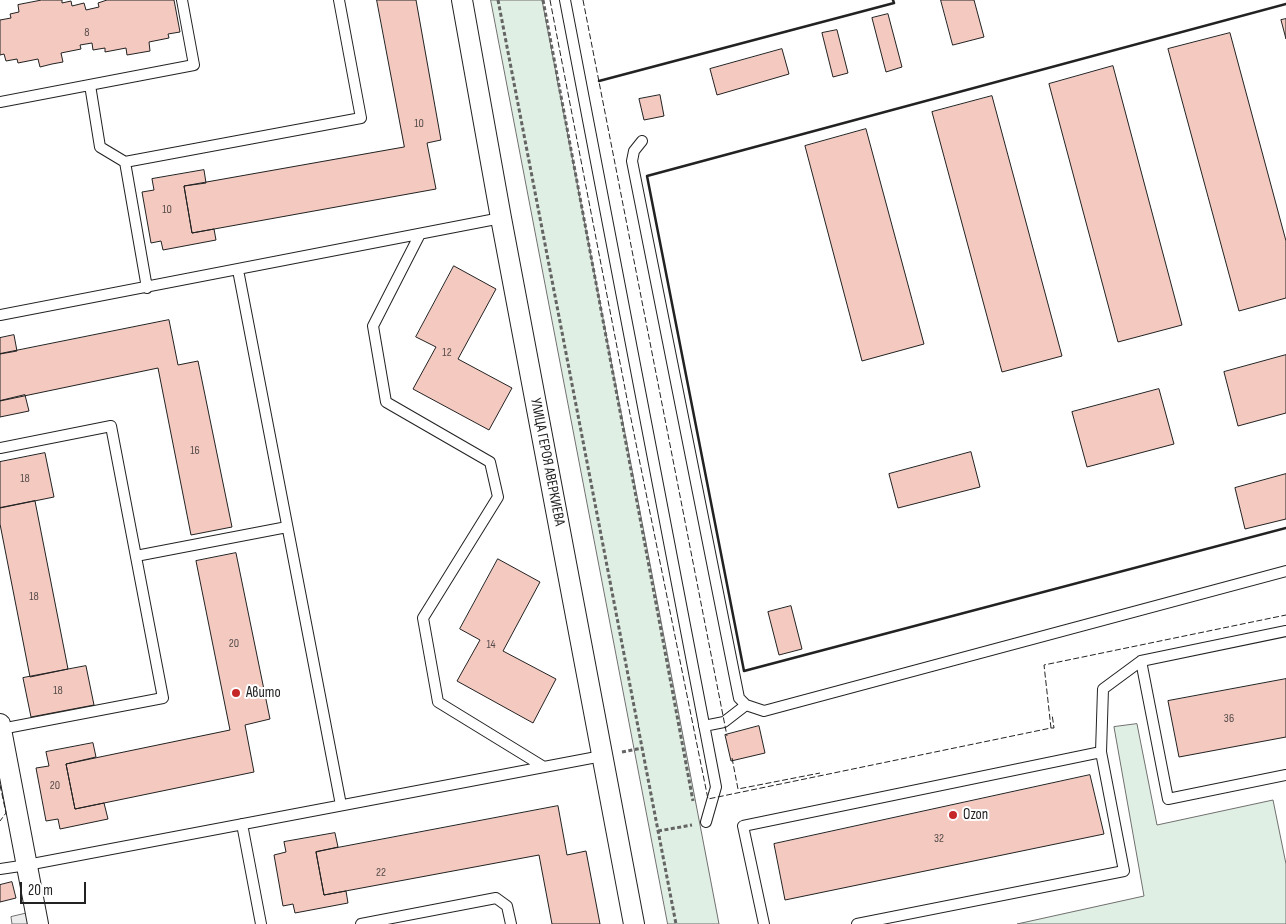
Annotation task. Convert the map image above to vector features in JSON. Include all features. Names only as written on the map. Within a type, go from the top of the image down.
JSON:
[{"type":"street","name":"УЛИЦА ГЕРОЯ АВЕРКИЕВА","points":[[462,0],[501,218],[634,924]]},
{"type":"street","points":[[0,726],[38,924]]},
{"type":"lane","points":[[0,102],[194,65],[182,0]]},
{"type":"lane","points":[[90,85],[100,147],[124,162],[361,118],[339,0]]},
{"type":"lane","points":[[565,0],[716,787],[706,822]]},
{"type":"lane","points":[[642,141],[634,151],[632,161],[739,698],[746,705],[764,711],[1286,571]]},
{"type":"lane","points":[[124,162],[147,288]]},
{"type":"lane","points":[[0,315],[501,218]]},
{"type":"lane","points":[[420,234],[373,326],[386,402],[490,462],[498,497],[423,618],[438,702],[544,767]]},
{"type":"lane","points":[[238,270],[341,806]]},
{"type":"lane","points":[[0,448],[111,426],[163,698],[0,726]]},
{"type":"lane","points":[[136,556],[287,527]]},
{"type":"lane","points":[[857,924],[894,921],[1124,871],[1102,752],[1103,689],[1141,661],[1286,631]]},
{"type":"lane","points":[[1141,661],[1168,799],[1286,775]]},
{"type":"lane","points":[[704,726],[724,722],[746,705]]},
{"type":"lane","points":[[764,924],[743,826],[1102,752]]},
{"type":"lane","points":[[0,869],[602,756]]},
{"type":"lane","points":[[242,824],[261,924]]},
{"type":"lane","points":[[361,924],[496,898],[508,906],[511,924]]},
{"type":"path","points":[[498,0],[676,924]]},
{"type":"path","points":[[543,0],[693,801]]},
{"type":"path","points":[[658,831],[706,822]]},
{"type":"green space","points":[[491,0],[542,0],[719,924],[668,924]]},
{"type":"green space","points":[[1137,724],[1157,825],[1273,800],[1286,864],[1286,924],[1017,924],[1144,896],[1114,727]]},
{"type":"shaded area","points":[[28,913],[30,924],[12,924],[11,917]]},
{"type":"building","points":[[42,0],[62,0],[62,3],[71,1],[72,6],[84,3],[86,10],[99,7],[98,3],[107,0],[174,0],[180,32],[168,34],[169,38],[149,42],[150,51],[127,55],[126,48],[105,52],[105,48],[93,50],[92,43],[80,45],[81,49],[61,53],[63,62],[40,67],[38,59],[18,63],[17,59],[6,61],[4,54],[0,55],[0,20],[11,18],[10,14],[19,12],[18,5]]},
{"type":"building","points":[[377,0],[416,0],[441,140],[427,143],[436,189],[192,233],[184,186],[404,147]]},
{"type":"building","points":[[941,0],[974,0],[984,37],[953,45]]},
{"type":"building","points":[[888,14],[902,67],[886,72],[872,18]]},
{"type":"building","points":[[1286,19],[1286,39],[1281,20]]},
{"type":"building","points":[[837,30],[848,73],[833,77],[822,33]]},
{"type":"building","points":[[1230,33],[1286,241],[1286,298],[1239,311],[1168,49]]},
{"type":"building","points":[[782,49],[789,74],[717,95],[710,69]]},
{"type":"building","points":[[1113,66],[1182,325],[1118,342],[1049,84]]},
{"type":"building","points":[[660,95],[664,116],[644,120],[639,99]]},
{"type":"building","points":[[992,96],[1062,356],[1002,372],[932,112]]},
{"type":"building","points":[[866,129],[924,344],[862,361],[805,146]]},
{"type":"building","points":[[204,170],[206,183],[184,186],[192,233],[214,229],[216,240],[163,250],[161,241],[151,243],[142,192],[154,190],[152,179]]},
{"type":"building","points":[[454,266],[496,289],[458,359],[512,388],[489,430],[413,389],[436,347],[416,337]]},
{"type":"building","points":[[169,320],[178,365],[198,361],[232,527],[191,535],[158,368],[0,401],[0,354]]},
{"type":"building","points":[[14,335],[17,351],[0,354],[0,338]]},
{"type":"building","points":[[1286,355],[1286,413],[1238,426],[1224,372]]},
{"type":"building","points":[[1159,389],[1174,444],[1087,467],[1072,412]]},
{"type":"building","points":[[25,395],[29,411],[0,417],[0,401]]},
{"type":"building","points":[[971,452],[980,487],[898,508],[889,474]]},
{"type":"building","points":[[45,453],[54,497],[0,508],[0,462]]},
{"type":"building","points":[[1286,474],[1286,519],[1245,529],[1235,488]]},
{"type":"building","points":[[35,501],[68,669],[30,677],[0,524],[0,508]]},
{"type":"building","points":[[236,553],[270,719],[245,725],[254,772],[75,809],[66,764],[230,730],[196,561]]},
{"type":"building","points":[[498,559],[540,582],[503,651],[556,679],[533,723],[457,681],[480,640],[460,629]]},
{"type":"building","points":[[791,606],[802,649],[779,655],[768,612]]},
{"type":"building","points":[[86,666],[94,705],[31,717],[23,678]]},
{"type":"building","points":[[1286,679],[1286,737],[1179,757],[1168,701]]},
{"type":"building","points":[[759,726],[765,753],[731,761],[725,735]]},
{"type":"building","points":[[93,743],[96,757],[66,764],[75,809],[104,803],[108,819],[60,829],[58,819],[46,821],[36,768],[49,766],[46,752]]},
{"type":"building","points":[[1090,775],[1104,834],[785,900],[774,844]]},
{"type":"building","points":[[558,806],[567,855],[586,851],[600,924],[552,924],[539,855],[324,895],[316,852]]},
{"type":"building","points":[[335,833],[338,847],[316,852],[324,895],[346,891],[348,903],[295,913],[293,904],[283,906],[274,855],[286,852],[284,842]]},
{"type":"building","points":[[12,882],[16,898],[0,902],[0,885]]},
{"type":"fence","points":[[550,0],[628,404],[708,799],[1051,728],[1044,665],[1286,615]]},
{"type":"fence","points":[[583,0],[727,736]]},
{"type":"fence","points":[[1051,728],[1054,728],[1052,714]]},
{"type":"fence","points":[[732,758],[738,789],[820,773]]},
{"type":"fence","points":[[0,785],[6,813],[0,821]]},
{"type":"wall","points":[[599,81],[894,3],[893,0]]},
{"type":"wall","points":[[1286,4],[647,176],[744,671],[1286,528]]},
{"type":"place","name":"Авито","points":[[236,693]]},
{"type":"place","name":"Ozon","points":[[953,815]]}]
